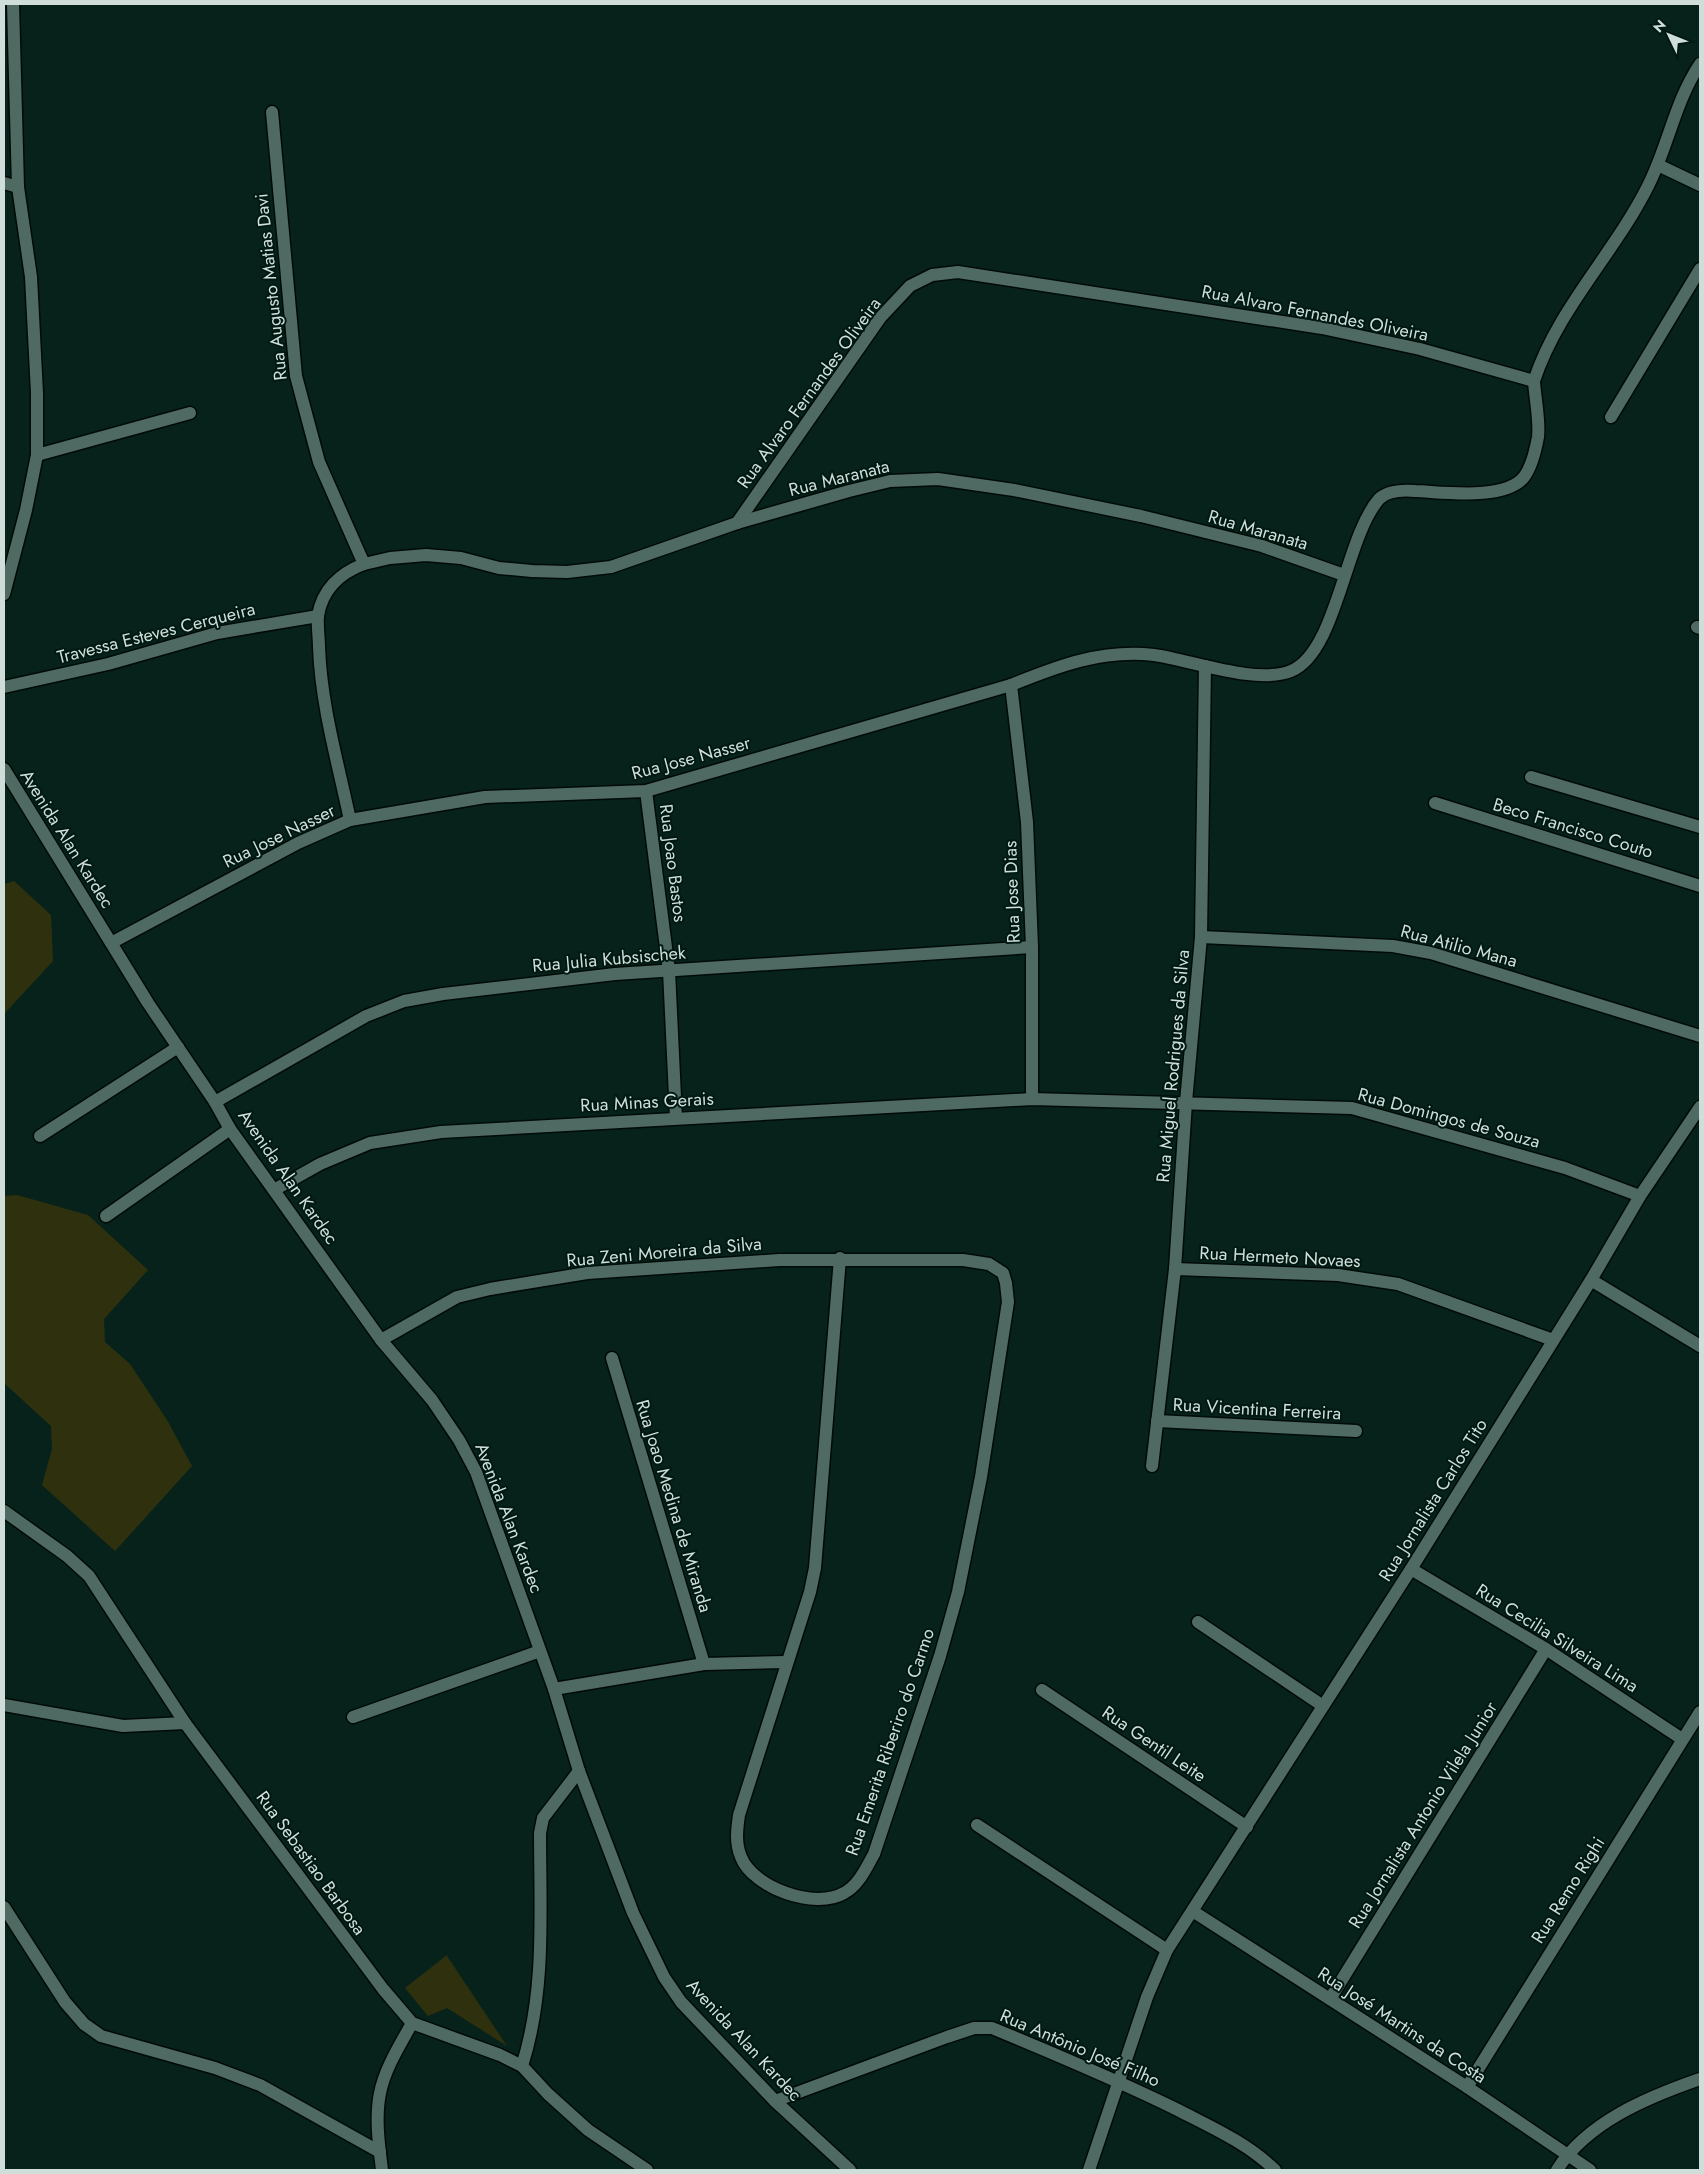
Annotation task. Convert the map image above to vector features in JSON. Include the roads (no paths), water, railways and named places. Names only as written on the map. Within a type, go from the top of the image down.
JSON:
[{"type":"street","points":[[4,594],[9,547],[26,510],[37,455],[38,393],[30,277],[18,187],[13,4]]},
{"type":"street","points":[[1205,666],[1264,675],[1291,671],[1302,664],[1313,653],[1326,628],[1344,575],[1371,511],[1381,497],[1391,492],[1409,491],[1493,492],[1511,487],[1524,476],[1538,437],[1534,381],[1542,358],[1559,325],[1647,188],[1658,165],[1681,100],[1700,64]]},
{"type":"street","name":"Rua Augusto Matias Davi","points":[[272,112],[296,376],[319,462],[364,564]]},
{"type":"street","points":[[1658,165],[1700,185]]},
{"type":"street","points":[[4,183],[18,187]]},
{"type":"street","points":[[1611,417],[1700,268]]},
{"type":"street","name":"Rua Alvaro Fernandes Oliveira","points":[[738,523],[880,318],[910,286],[932,275],[958,272],[1322,328],[1420,349],[1534,381]]},
{"type":"street","points":[[37,455],[190,413]]},
{"type":"street","name":"Rua Maranata","points":[[318,616],[326,593],[343,574],[364,564],[390,558],[426,555],[461,558],[499,568],[532,572],[567,572],[611,567],[738,523],[890,481],[938,479],[1014,490],[1142,516],[1262,546],[1344,575]]},
{"type":"street","points":[[318,616],[320,665],[331,730],[350,820]]},
{"type":"street","name":"Travessa Esteves Cerqueira","points":[[4,687],[108,664],[217,633],[318,616]]},
{"type":"street","name":"Rua Jose Nasser","points":[[111,943],[298,843],[350,820],[485,797],[646,792],[1011,685],[1063,664],[1107,654],[1153,655],[1205,666]]},
{"type":"street","name":"Rua Miguel Rodrigues da Silva","points":[[1152,1466],[1175,1269],[1186,1102],[1201,937],[1205,666]]},
{"type":"street","name":"Rua Jose Dias","points":[[1011,685],[1027,822],[1032,947],[1032,1099]]},
{"type":"street","name":"Avenida Alan Kardec","points":[[4,769],[111,943],[215,1102],[230,1129],[381,1340],[432,1400],[459,1440],[476,1472],[554,1689],[579,1770],[633,1913],[664,1977],[680,2002],[775,2101],[850,2170]]},
{"type":"street","points":[[1531,777],[1700,827]]},
{"type":"street","name":"Rua Joao Bastos","points":[[646,792],[669,971],[676,1118]]},
{"type":"street","name":"Beco Francisco Couto","points":[[1435,803],[1700,886]]},
{"type":"street","name":"Rua Atilio Mana","points":[[1201,937],[1393,946],[1431,953],[1700,1036]]},
{"type":"street","name":"Rua Julia Kubsischek","points":[[215,1102],[366,1016],[404,1001],[443,994],[587,977],[1032,947]]},
{"type":"street","points":[[40,1136],[178,1048]]},
{"type":"street","name":"Rua Domingos de Souza","points":[[1032,1099],[1352,1108],[1565,1168],[1640,1196]]},
{"type":"street","name":"Rua Minas Gerais","points":[[274,1190],[320,1164],[370,1143],[441,1132],[1032,1099]]},
{"type":"street","name":"Rua Jornalista Carlos Tito","points":[[1089,2170],[1147,1997],[1167,1950],[1194,1912],[1246,1827],[1411,1569],[1592,1280],[1640,1196],[1700,1107]]},
{"type":"street","points":[[106,1216],[230,1129]]},
{"type":"street","name":"Rua Zeni Moreira da Silva","points":[[381,1340],[457,1297],[490,1289],[587,1273],[779,1260],[840,1258],[963,1260]]},
{"type":"street","name":"Rua Emerita Riberiro do Carmo","points":[[840,1258],[815,1568],[810,1592],[738,1815],[736,1838],[741,1858],[754,1874],[783,1892],[805,1899],[826,1900],[844,1893],[859,1880],[874,1854],[940,1656],[958,1592],[980,1477],[1008,1302],[1003,1273],[990,1264],[963,1260]]},
{"type":"street","name":"Rua Hermeto Novaes","points":[[1175,1269],[1338,1274],[1398,1284],[1553,1340]]},
{"type":"street","points":[[1592,1280],[1700,1346]]},
{"type":"street","name":"Rua Joao Medina de Miranda","points":[[612,1358],[704,1664]]},
{"type":"street","name":"Rua Vicentina Ferreira","points":[[1157,1421],[1356,1431]]},
{"type":"street","name":"Rua Sebastiao Barbosa","points":[[4,1511],[68,1556],[89,1576],[185,1723],[383,1990],[412,2023],[493,2052],[522,2066],[548,2094],[588,2130],[647,2170]]},
{"type":"street","name":"Rua Cecilia Silveira Lima","points":[[1411,1569],[1546,1649],[1682,1739]]},
{"type":"street","points":[[1198,1622],[1323,1706]]},
{"type":"street","name":"Rua Jornalista Antonio Vilela Junior","points":[[1330,1999],[1546,1649]]},
{"type":"street","points":[[353,1717],[540,1651]]},
{"type":"street","points":[[554,1689],[704,1664],[786,1662]]},
{"type":"street","name":"Rua Gentil Leite","points":[[1042,1690],[1246,1827]]},
{"type":"street","points":[[4,1705],[124,1726],[185,1723]]},
{"type":"street","name":"Rua Remo Righi","points":[[1467,2086],[1700,1712]]},
{"type":"street","points":[[522,2066],[536,2012],[540,1977],[540,1833],[543,1818],[579,1770]]},
{"type":"street","points":[[977,1825],[1167,1950]]},
{"type":"street","points":[[4,1907],[65,2002],[89,2028],[101,2036],[215,2068],[260,2085],[380,2152]]},
{"type":"street","name":"Rua José Martins da Costa","points":[[1194,1912],[1467,2086],[1590,2170]]},
{"type":"street","points":[[382,2170],[380,2152],[380,2094],[395,2054],[412,2023]]},
{"type":"street","name":"Rua Antônio José Filho","points":[[775,2101],[946,2036],[983,2027],[992,2028],[1119,2081],[1234,2138],[1260,2155],[1275,2170]]},
{"type":"street","points":[[1557,2170],[1566,2155],[1604,2124],[1666,2091],[1700,2079]]}]
